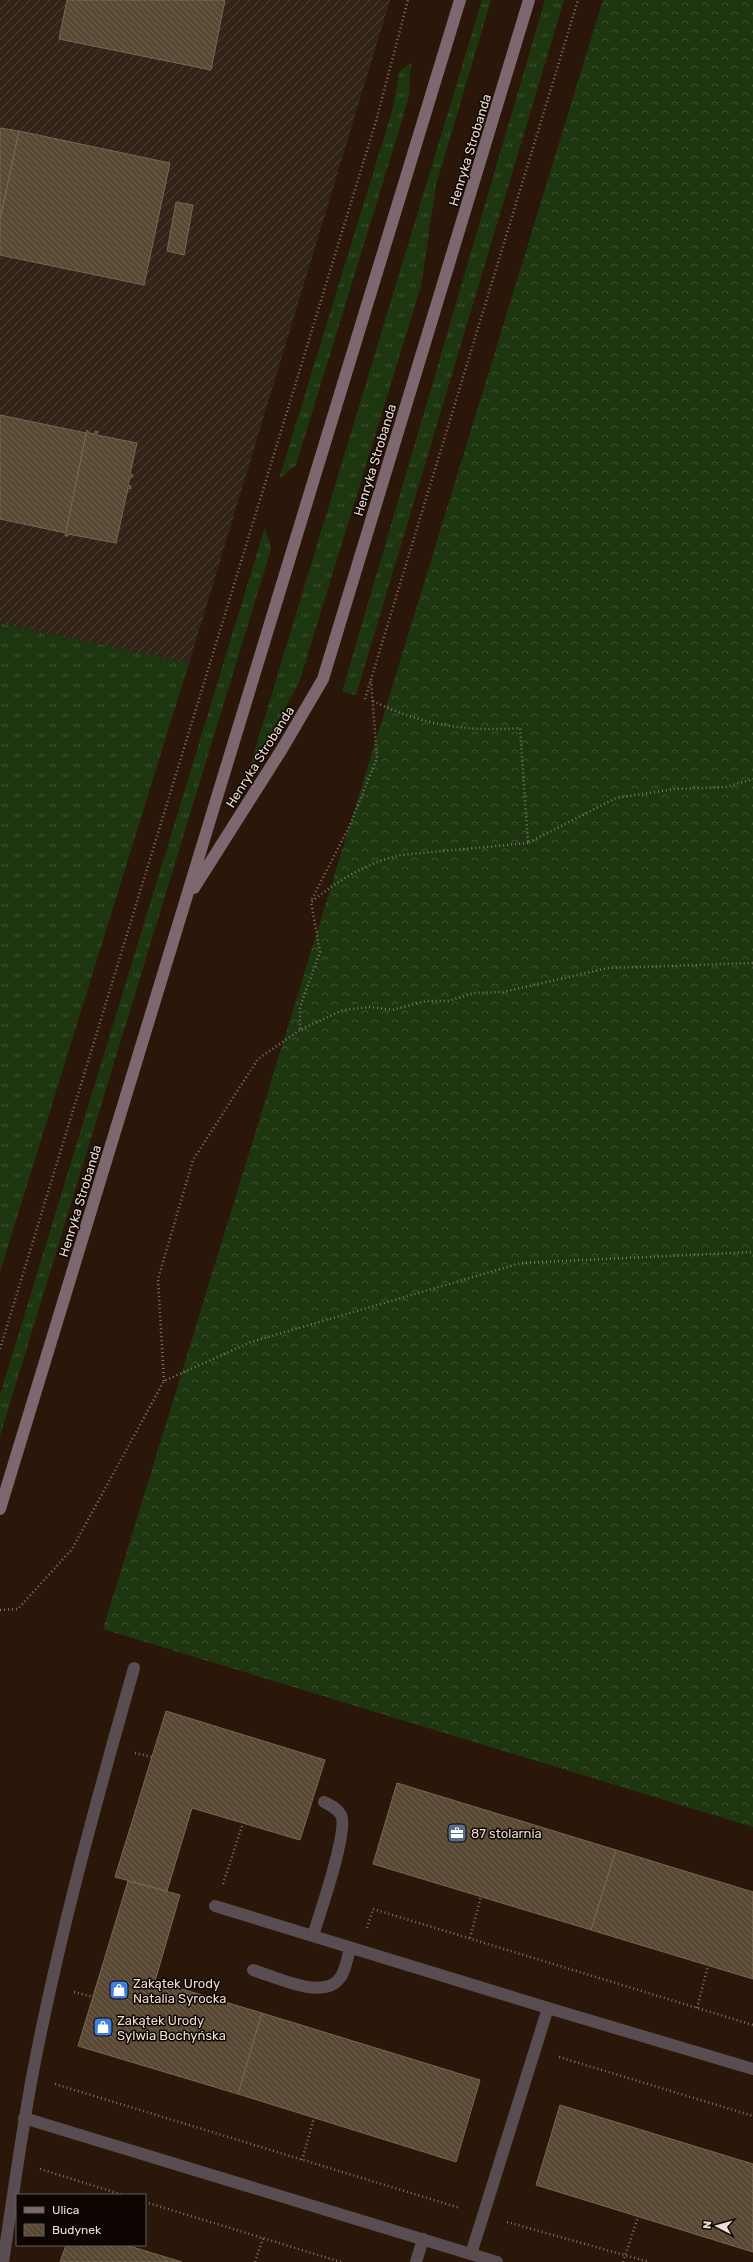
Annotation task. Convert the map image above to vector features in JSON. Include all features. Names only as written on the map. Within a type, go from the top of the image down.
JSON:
[{"type":"street","name":"Henryka Strobanda","points":[[0,1509],[460,0]]},
{"type":"street","name":"Henryka Strobanda","points":[[186,901],[282,749],[323,680],[529,0]]},
{"type":"street","points":[[3,2262],[24,2118],[57,1960],[96,1802],[134,1668]]},
{"type":"street","points":[[313,1936],[342,1836],[341,1815],[332,1806],[324,1802]]},
{"type":"street","points":[[215,1906],[355,1950],[753,2069]]},
{"type":"street","points":[[253,1970],[308,1988],[326,1988],[335,1983],[341,1976],[355,1950]]},
{"type":"street","points":[[471,2254],[548,2008]]},
{"type":"street","points":[[24,2118],[497,2262]]},
{"type":"street","points":[[416,2262],[423,2239]]},
{"type":"path","points":[[0,1349],[376,120],[408,0]]},
{"type":"path","points":[[365,699],[578,0]]},
{"type":"path","points":[[300,1030],[300,1007],[320,952],[311,902],[350,825],[378,758],[371,680]]},
{"type":"path","points":[[373,701],[397,713],[441,726],[468,729],[520,728],[528,843]]},
{"type":"path","points":[[311,902],[340,879],[380,859],[401,855],[528,843],[616,798],[675,789],[726,787],[753,779]]},
{"type":"path","points":[[0,1610],[18,1609],[72,1549],[164,1381],[158,1279],[194,1160],[258,1059],[300,1030],[343,1010],[370,1008],[392,1010],[426,1001],[448,1001],[474,993],[503,992],[608,968],[753,963]]},
{"type":"path","points":[[164,1381],[251,1342],[521,1263],[753,1252]]},
{"type":"path","points":[[133,1753],[152,1757]]},
{"type":"path","points":[[215,1906],[243,1823]]},
{"type":"path","points":[[470,1938],[481,1896]]},
{"type":"path","points":[[355,1950],[373,1909],[753,2025]]},
{"type":"path","points":[[697,2008],[708,1966]]},
{"type":"path","points":[[69,1990],[92,1997]]},
{"type":"path","points":[[535,2049],[753,2116]]},
{"type":"path","points":[[50,2082],[483,2215],[649,2262]]},
{"type":"path","points":[[302,2160],[314,2118]]},
{"type":"path","points":[[36,2168],[120,2194]]},
{"type":"path","points":[[146,2202],[341,2262]]},
{"type":"path","points":[[623,2262],[638,2217]]},
{"type":"path","points":[[255,2262],[263,2238]]},
{"type":"shaded area","points":[[0,0],[390,0],[189,663],[0,623]]},
{"type":"green space","points":[[482,0],[491,0],[436,185],[421,286],[299,683],[247,776]]},
{"type":"green space","points":[[545,0],[564,0],[356,695],[342,692]]},
{"type":"green space","points":[[603,0],[753,0],[753,1827],[103,1629]]},
{"type":"green space","points":[[411,63],[409,95],[403,117],[296,465],[279,479],[393,108],[399,72]]},
{"type":"green space","points":[[265,527],[271,549],[0,1436],[0,1395]]},
{"type":"green space","points":[[0,623],[189,663],[0,1272]]},
{"type":"building","points":[[67,0],[225,0],[211,70],[59,39]]},
{"type":"building","points":[[0,128],[19,131],[0,220]]},
{"type":"building","points":[[19,131],[170,163],[144,285],[0,255],[0,220]]},
{"type":"building","points":[[176,202],[193,205],[184,255],[167,251]]},
{"type":"building","points":[[0,415],[86,433],[66,533],[0,519]]},
{"type":"building","points":[[87,430],[89,433],[95,434],[95,431],[98,432],[97,435],[137,443],[130,474],[133,475],[130,477],[128,485],[131,486],[130,489],[128,488],[116,543],[68,534],[68,536],[65,536]]},
{"type":"building","points":[[166,1711],[325,1760],[300,1840],[192,1808],[167,1891],[115,1877]]},
{"type":"building","points":[[397,1783],[616,1850],[591,1930],[373,1864]]},
{"type":"building","points":[[616,1850],[753,1892],[753,1979],[591,1930]]},
{"type":"building","points":[[128,1881],[180,1895],[155,1981],[262,2013],[238,2094],[78,2046]]},
{"type":"building","points":[[262,2013],[480,2080],[456,2162],[238,2094]]},
{"type":"building","points":[[560,2105],[753,2164],[753,2252],[536,2185]]},
{"type":"building","points":[[66,2246],[129,2246],[182,2262],[60,2262]]},
{"type":"place","name":"87 stolarnia","points":[[457,1833]]},
{"type":"place","name":"Zakątek Urody Natalia Syrocka","points":[[119,1990]]},
{"type":"place","name":"Zakątek Urody Sylwia Bochyńska","points":[[103,2027]]}]
